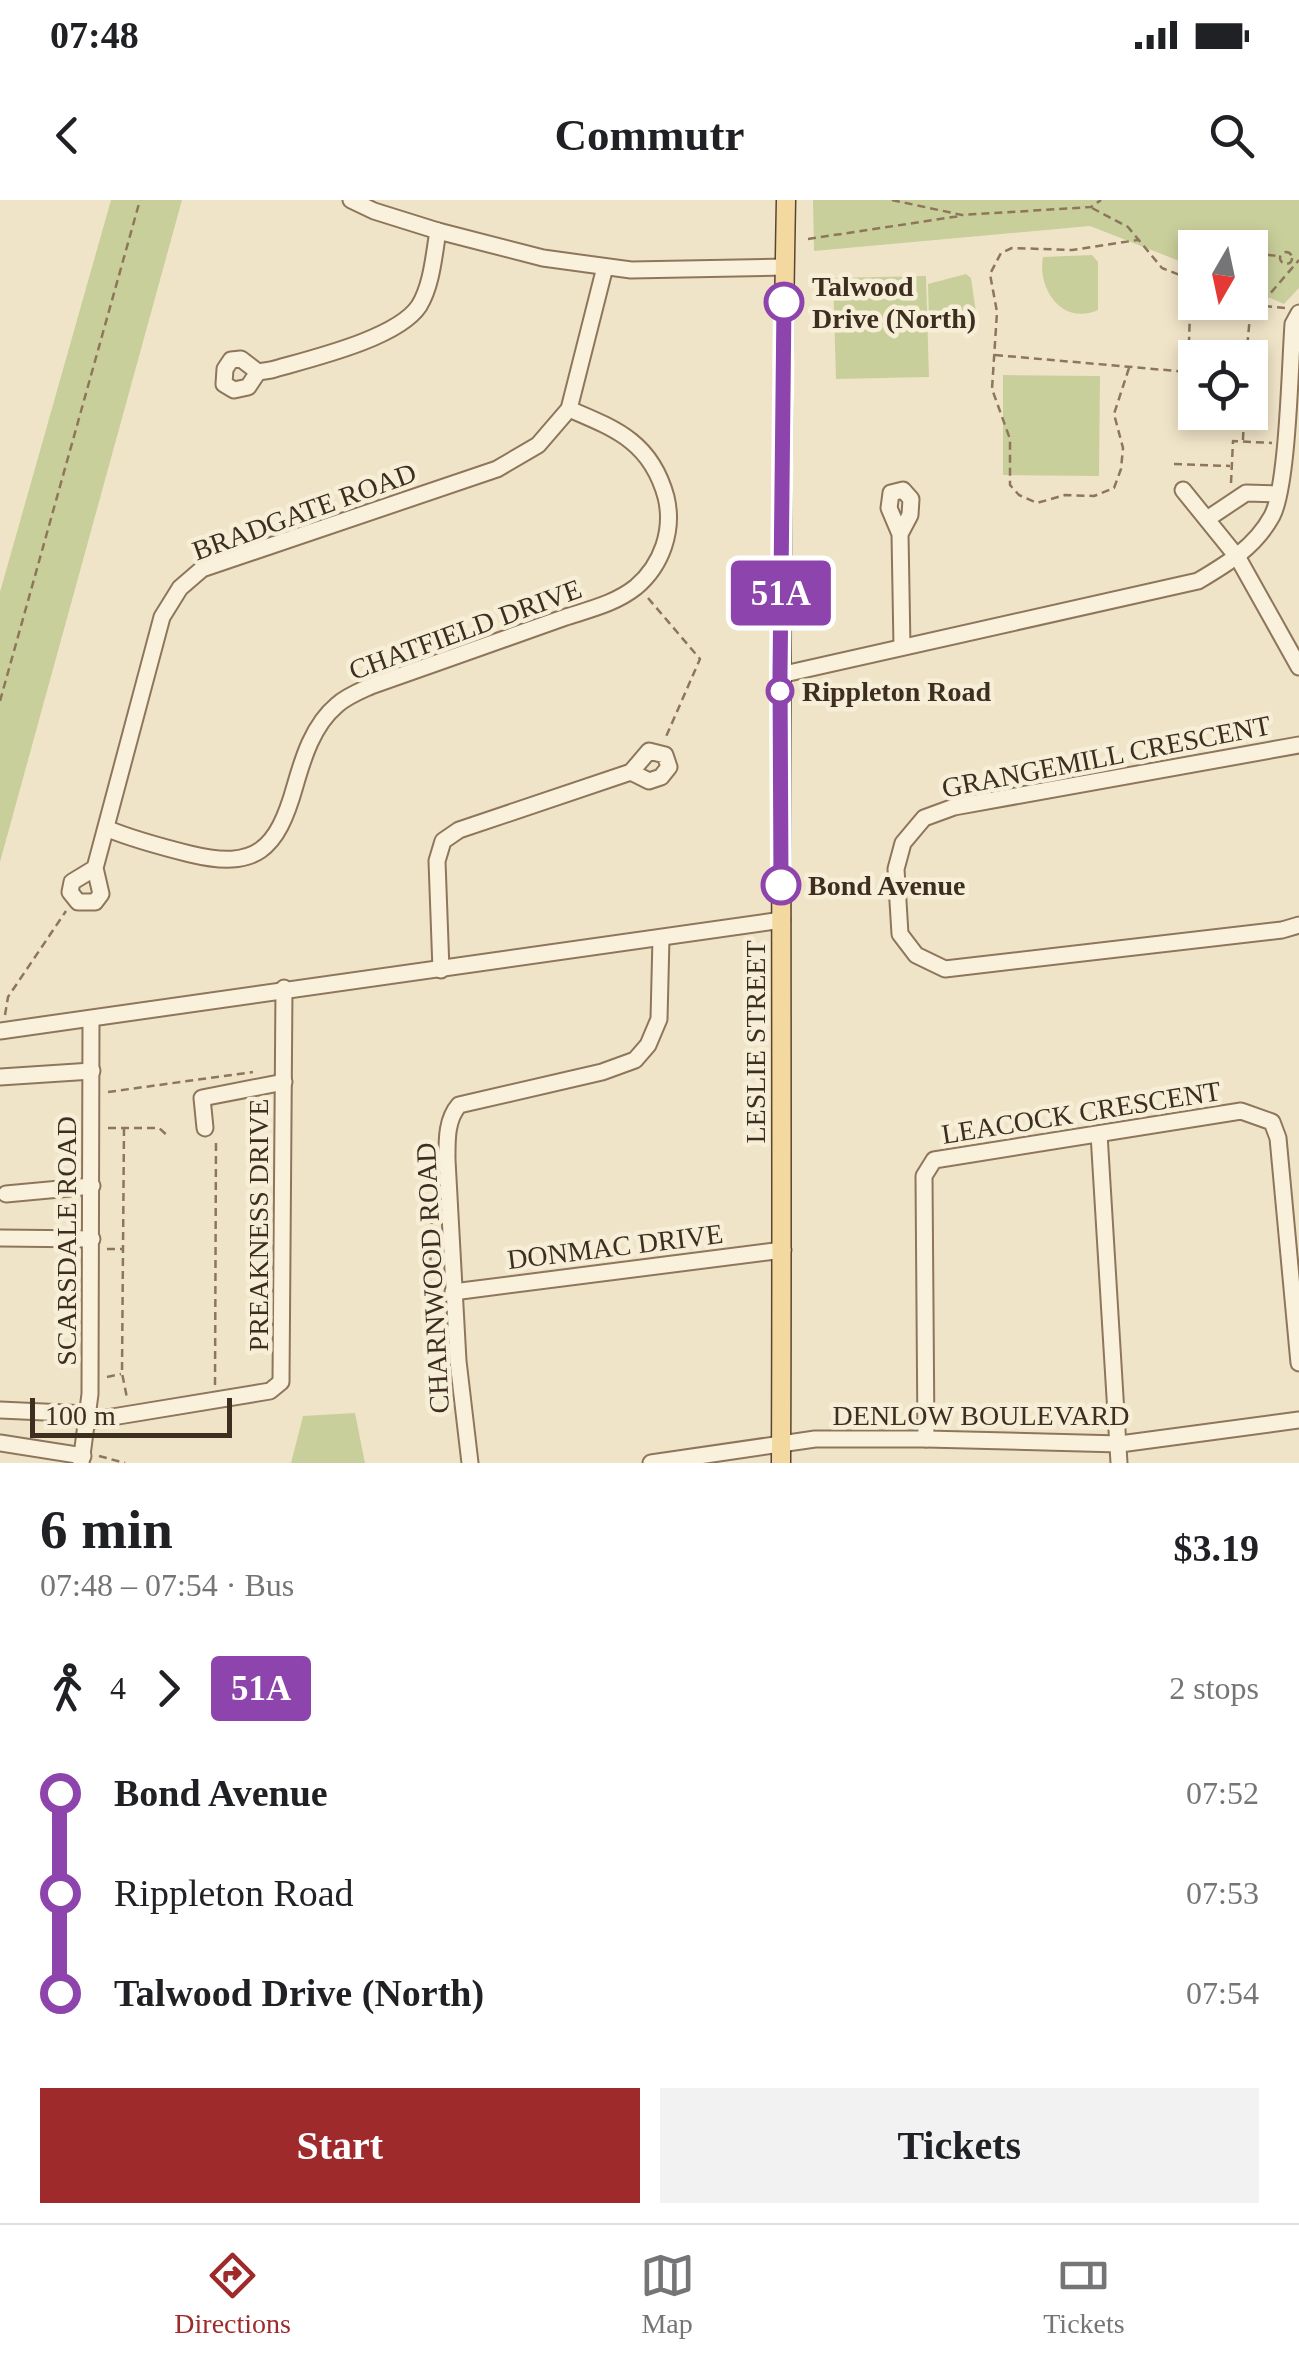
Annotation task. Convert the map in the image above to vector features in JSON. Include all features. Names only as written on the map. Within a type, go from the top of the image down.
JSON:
[{"type":"main road","name":"LESLIE STREET","points":[[781,1453],[780,675],[786,200]]},
{"type":"street","points":[[351,200],[374,211],[543,258],[645,270],[785,267]]},
{"type":"street","points":[[258,372],[376,338],[404,322],[421,302],[438,230]]},
{"type":"street","name":"BRADGATE ROAD","points":[[95,868],[72,882],[70,892],[78,902],[95,902],[100,894],[95,868],[162,618],[180,588],[202,569],[520,458],[551,433],[569,409],[606,267]]},
{"type":"street","points":[[780,675],[1198,581],[1238,558],[1274,513],[1294,379],[1293,324],[1299,311]]},
{"type":"street","name":"CHATFIELD DRIVE","points":[[108,829],[210,860],[232,862],[248,858],[269,843],[286,815],[307,747],[337,704],[371,686],[600,607],[638,586],[653,569],[666,542],[669,524],[664,492],[641,449],[630,439],[602,421],[569,409]]},
{"type":"street","points":[[1183,490],[1238,558],[1299,667]]},
{"type":"street","points":[[1207,520],[1246,493],[1278,494]]},
{"type":"street","points":[[900,534],[902,648]]},
{"type":"street","name":"GRANGEMILL CRESCENT","points":[[1299,745],[954,807],[924,818],[902,843],[896,869],[900,934],[916,955],[946,970],[1299,925]]},
{"type":"street","points":[[441,970],[437,861],[443,841],[460,830],[631,772],[649,751],[665,756],[668,767],[661,778],[649,781],[631,772]]},
{"type":"street","points":[[2,1030],[782,920]]},
{"type":"street","name":"CHARNWOOD ROAD","points":[[470,1463],[453,1292],[447,1138],[454,1110],[459,1104],[602,1072],[635,1060],[648,1046],[659,1018],[660,938]]},
{"type":"street","name":"PREAKNESS DRIVE","points":[[88,1417],[270,1392],[282,1382],[284,988]]},
{"type":"street","name":"SCARSDALE ROAD","points":[[87,1458],[92,1020]]},
{"type":"street","points":[[0,1077],[92,1071]]},
{"type":"street","points":[[210,1128],[202,1098],[284,1082]]},
{"type":"street","name":"LEACOCK CRESCENT","points":[[926,1438],[924,1176],[934,1160],[1240,1111],[1272,1122],[1278,1138],[1299,1364]]},
{"type":"street","points":[[1099,1134],[1120,1463]]},
{"type":"street","points":[[6,1194],[92,1186]]},
{"type":"street","points":[[0,1238],[92,1239]]},
{"type":"street","name":"DONMAC DRIVE","points":[[453,1292],[783,1250]]},
{"type":"street","points":[[0,1410],[88,1417]]},
{"type":"street","name":"DENLOW BOULEVARD","points":[[652,1463],[781,1453],[814,1440],[926,1438],[1120,1444],[1299,1420]]},
{"type":"street","points":[[0,1443],[87,1458]]},
{"type":"path","points":[[0,701],[140,200]]},
{"type":"path","points":[[892,200],[962,215]]},
{"type":"path","points":[[1091,207],[1101,200]]},
{"type":"path","points":[[808,240],[962,215],[1091,207],[1122,222],[1162,268],[1178,275]]},
{"type":"path","points":[[1129,368],[1114,414],[1123,448],[1114,488],[1094,496],[1064,496],[1037,503],[1020,495],[1008,481],[1010,440],[993,398],[997,312],[990,274],[1001,252],[1012,248],[1093,248],[1138,240]]},
{"type":"path","points":[[1268,256],[1288,252],[1293,263]]},
{"type":"path","points":[[1280,256],[1283,263],[1299,260]]},
{"type":"path","points":[[1268,297],[1293,263]]},
{"type":"path","points":[[1268,306],[1299,311]]},
{"type":"path","points":[[994,355],[1188,372],[1191,320]]},
{"type":"path","points":[[1243,430],[1243,442]]},
{"type":"path","points":[[1230,504],[1232,441],[1284,443]]},
{"type":"path","points":[[1174,464],[1231,466]]},
{"type":"path","points":[[638,586],[700,660],[658,754]]},
{"type":"path","points":[[2,1030],[8,996],[74,897]]},
{"type":"path","points":[[108,1092],[254,1072]]},
{"type":"path","points":[[108,1128],[160,1128],[168,1136]]},
{"type":"path","points":[[124,1128],[122,1374],[127,1398]]},
{"type":"path","points":[[210,1128],[215,1386]]},
{"type":"path","points":[[451,1204],[432,1206],[430,1276],[440,1363],[458,1361]]},
{"type":"path","points":[[107,1249],[124,1248]]},
{"type":"path","points":[[107,1377],[122,1374]]},
{"type":"path","points":[[87,1458],[125,1463]]},
{"type":"green space","points":[[111,200],[182,200],[0,862],[0,592]]},
{"type":"green space","points":[[813,200],[1299,200],[1299,288],[1284,304],[1268,297],[1268,230],[1178,230],[1178,260],[1090,226],[814,251]]},
{"type":"green space","points":[[1092,255],[1098,262],[1098,310],[1085,314],[1063,309],[1048,292],[1043,257]]},
{"type":"green space","points":[[966,274],[971,278],[976,312],[972,318],[929,320],[928,284]]},
{"type":"green space","points":[[926,276],[929,377],[836,379],[833,278]]},
{"type":"green space","points":[[1003,375],[1100,376],[1099,476],[1003,475]]},
{"type":"green space","points":[[355,1413],[365,1463],[291,1463],[303,1416]]},
{"type":"bus line","name":"51A","points":[[781,885],[784,302]]},
{"type":"place","name":"Talwood Drive (North)","points":[[784,302]]},
{"type":"place","name":"Rippleton Road","points":[[780,691]]},
{"type":"place","name":"Bond Avenue","points":[[781,885]]}]
